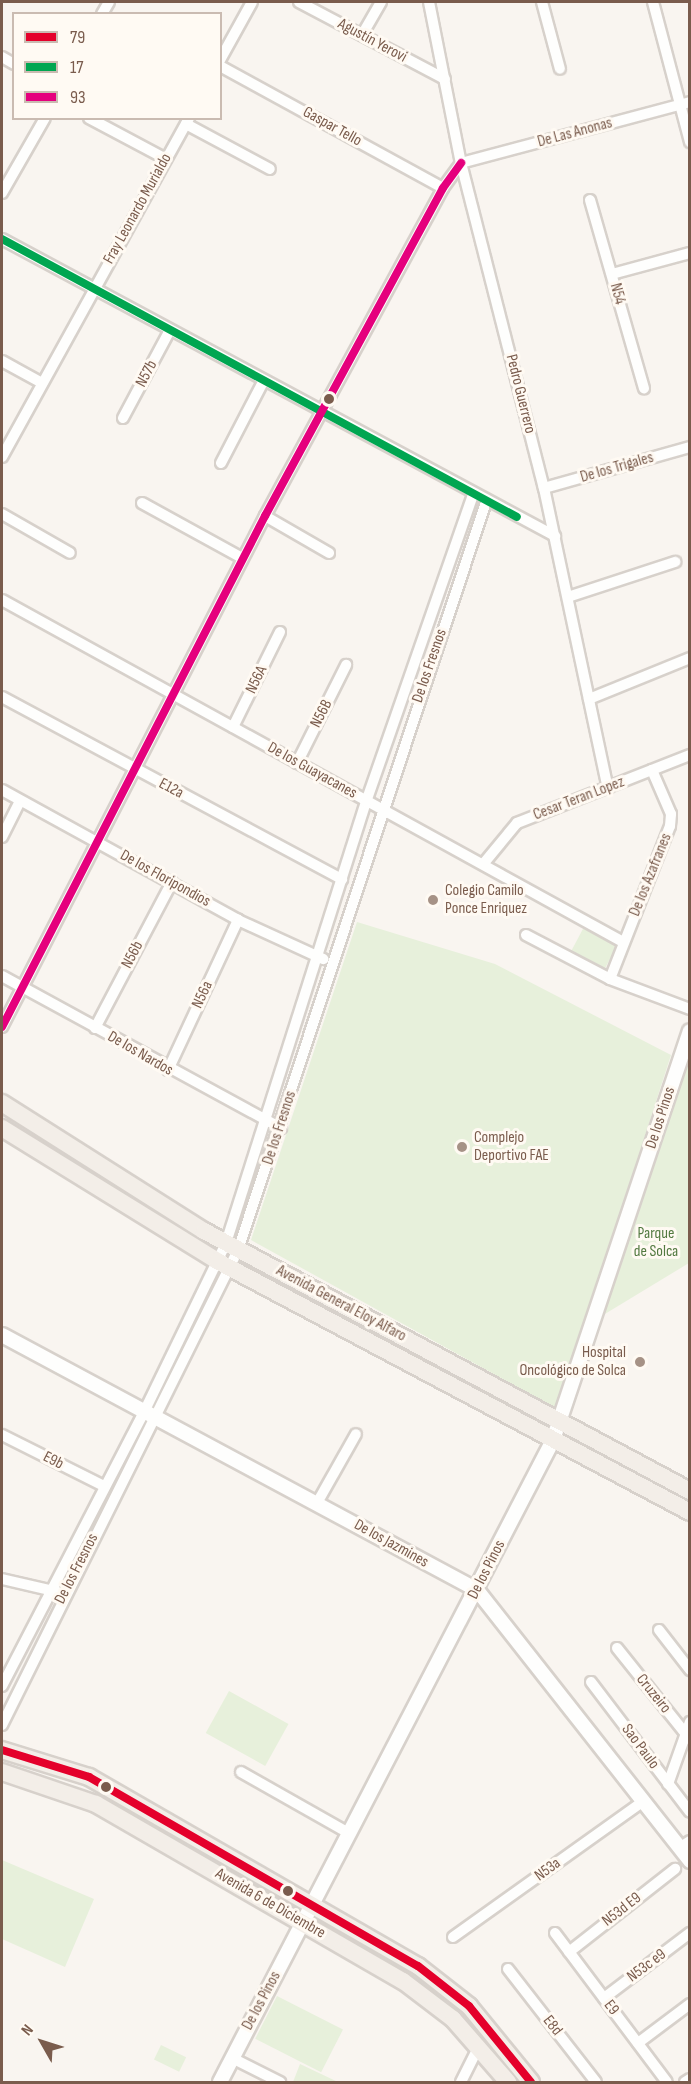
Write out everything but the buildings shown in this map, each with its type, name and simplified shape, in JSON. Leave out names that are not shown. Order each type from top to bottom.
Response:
[{"type":"main road","name":"Avenida General Eloy Alfaro","points":[[2,1103],[148,1199],[690,1491]]},
{"type":"main road","name":"Avenida General Eloy Alfaro","points":[[2,1128],[223,1265],[690,1512]]},
{"type":"main road","name":"Avenida 6 de Diciembre","points":[[2,1750],[89,1777],[418,1966],[455,1994],[531,2082]]},
{"type":"main road","name":"Avenida 6 de Diciembre","points":[[2,1772],[77,1795],[403,1981],[440,2008],[479,2046],[508,2082]]},
{"type":"street","points":[[222,58],[252,2]]},
{"type":"street","name":"Agustín Yerovi","points":[[299,2],[445,79]]},
{"type":"street","points":[[362,35],[381,2]]},
{"type":"street","name":"Pedro Guerrero","points":[[429,2],[461,163],[544,489],[608,788]]},
{"type":"street","points":[[542,2],[560,69]]},
{"type":"street","points":[[653,2],[685,104],[690,142]]},
{"type":"street","name":"Gaspar Tello","points":[[222,61],[443,188]]},
{"type":"street","name":"De Las Anonas","points":[[461,163],[685,104]]},
{"type":"street","points":[[2,193],[44,120]]},
{"type":"street","points":[[93,120],[166,159]]},
{"type":"street","points":[[187,121],[270,170]]},
{"type":"street","name":"Fray Leonardo Murialdo","points":[[2,457],[187,121]]},
{"type":"street","points":[[2,1027],[175,695],[265,516],[443,188],[461,163]]},
{"type":"street","name":"N54","points":[[590,200],[644,388]]},
{"type":"street","points":[[2,239],[486,502],[555,536]]},
{"type":"street","points":[[612,274],[690,253]]},
{"type":"street","name":"N57b","points":[[123,418],[170,330]]},
{"type":"street","points":[[2,361],[42,383]]},
{"type":"street","points":[[221,463],[264,380]]},
{"type":"street","name":"De los Trigales","points":[[544,489],[690,447]]},
{"type":"street","name":"De los Fresnos","points":[[232,1246],[265,1121],[316,956],[366,802],[473,495]]},
{"type":"street","name":"De los Fresnos","points":[[2,1725],[64,1594],[158,1416],[281,1128],[381,810],[486,502]]},
{"type":"street","points":[[142,503],[243,558]]},
{"type":"street","points":[[2,514],[70,553]]},
{"type":"street","points":[[265,516],[329,553]]},
{"type":"street","points":[[568,597],[675,562]]},
{"type":"street","name":"De los Guayacanes","points":[[2,600],[366,802],[484,863],[623,942]]},
{"type":"street","name":"N56A","points":[[233,727],[280,632]]},
{"type":"street","points":[[422,642],[437,646]]},
{"type":"street","points":[[589,699],[690,658]]},
{"type":"street","name":"N56B","points":[[297,763],[346,665]]},
{"type":"street","name":"E12a","points":[[2,697],[342,879]]},
{"type":"street","points":[[388,738],[404,743]]},
{"type":"street","name":"Cesar Teran Lopez","points":[[484,863],[518,823],[690,755]]},
{"type":"street","name":"De los Azafranes","points":[[610,980],[670,826],[670,814],[652,770]]},
{"type":"street","name":"De los Floripondios","points":[[2,790],[238,920],[331,964]]},
{"type":"street","points":[[2,837],[20,801]]},
{"type":"street","name":"N56b","points":[[95,1028],[172,882]]},
{"type":"street","name":"N56a","points":[[168,1070],[238,920]]},
{"type":"street","points":[[526,935],[610,980],[690,1009]]},
{"type":"street","name":"De los Nardos","points":[[2,976],[168,1070],[281,1128]]},
{"type":"street","name":"De los Pinos","points":[[220,2082],[304,1923],[311,1903],[347,1832],[477,1590],[553,1440],[690,1031]]},
{"type":"street","name":"De los Fresnos","points":[[2,1686],[104,1486],[223,1265]]},
{"type":"street","name":"De los Jazmines","points":[[2,1335],[158,1416],[477,1590],[642,1802],[684,1844],[690,1861]]},
{"type":"street","points":[[317,1503],[356,1434]]},
{"type":"street","name":"E9b","points":[[2,1435],[104,1486]]},
{"type":"street","points":[[2,1579],[64,1594]]},
{"type":"street","points":[[659,1630],[690,1670]]},
{"type":"street","name":"Cruzeiro","points":[[616,1648],[687,1736]]},
{"type":"street","name":"Sao Paulo","points":[[591,1682],[690,1812]]},
{"type":"street","points":[[668,1784],[687,1736],[690,1722]]},
{"type":"street","points":[[241,1773],[347,1832]]},
{"type":"street","name":"N53a","points":[[453,1937],[642,1802]]},
{"type":"street","name":"N53d E9","points":[[569,1952],[675,1869]]},
{"type":"street","name":"E9","points":[[555,1933],[667,2082]]},
{"type":"street","name":"N53c e9","points":[[604,1998],[690,1933]]},
{"type":"street","name":"E8d","points":[[508,1969],[596,2082]]},
{"type":"street","points":[[638,2043],[690,2004]]},
{"type":"street","points":[[462,2082],[479,2046]]},
{"type":"street","points":[[232,2058],[280,2082]]},
{"type":"street","points":[[685,2082],[690,2079]]},
{"type":"green space","name":"Complejo Deportivo FAE","points":[[357,922],[495,964],[671,1055],[557,1409],[251,1240]]},
{"type":"green space","points":[[584,927],[618,945],[604,970],[571,952]]},
{"type":"green space","name":"Parque de Solca","points":[[689,1031],[689,1263],[595,1320]]},
{"type":"green space","points":[[229,1691],[288,1724],[265,1766],[206,1733]]},
{"type":"green space","points":[[2,1860],[94,1899],[65,1967],[2,1939]]},
{"type":"green space","points":[[277,1996],[343,2030],[321,2072],[255,2039]]},
{"type":"green space","points":[[161,2045],[186,2057],[179,2072],[154,2059]]},
{"type":"green space","points":[[300,2064],[338,2082],[293,2082]]},
{"type":"transit line","name":"93","points":[[2,1027],[265,516],[443,188],[461,163]]},
{"type":"transit line","name":"17","points":[[2,239],[517,517]]},
{"type":"transit line","name":"79","points":[[2,1750],[89,1777],[418,1966],[469,2006],[531,2082]]},
{"type":"place","name":"Colegio Camilo Ponce Enriquez","points":[[433,900]]},
{"type":"place","name":"Complejo Deportivo FAE","points":[[462,1147]]},
{"type":"place","name":"Hospital Oncológico de Solca","points":[[640,1362]]}]
